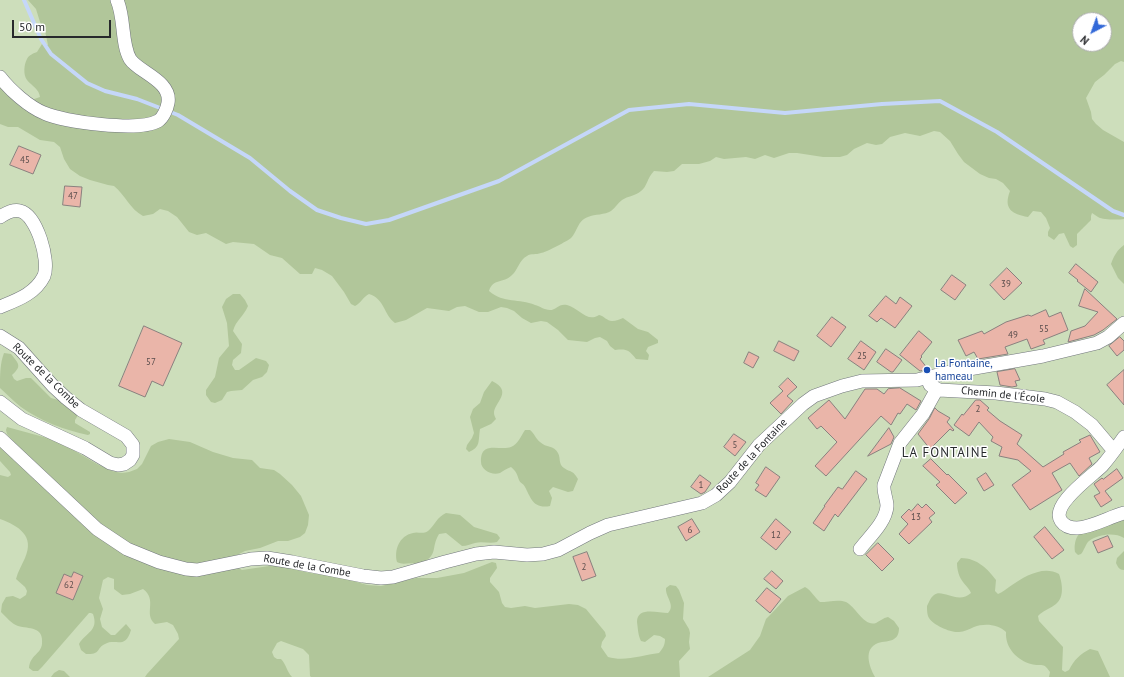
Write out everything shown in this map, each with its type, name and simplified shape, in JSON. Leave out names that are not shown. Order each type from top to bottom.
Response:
[{"type":"street","points":[[0,77],[15,93],[48,115],[94,124],[135,125],[154,123],[166,110],[167,95],[157,80],[130,60],[125,46],[123,22],[117,0]]},
{"type":"street","points":[[0,217],[8,212],[16,210],[22,211],[27,215],[32,220],[39,236],[46,261],[45,272],[33,290],[21,298],[0,307]]},
{"type":"street","name":"Route de la Fontaine","points":[[538,555],[558,550],[608,525],[692,506],[709,500],[730,482],[770,434],[797,409],[814,396],[862,380],[908,380],[927,378],[946,373],[1043,356],[1097,343],[1108,337],[1124,322]]},
{"type":"street","name":"Route de la Combe","points":[[0,336],[14,344],[23,352],[53,386],[81,410],[126,436],[133,445],[133,455],[130,460],[124,464],[118,465],[110,463],[84,448],[22,419],[12,413],[0,402]]},
{"type":"street","points":[[860,549],[885,516],[887,505],[883,490],[898,448],[923,414],[937,389],[930,385],[927,378]]},
{"type":"street","name":"Chemin de l'École","points":[[937,389],[996,393],[1040,398],[1057,402],[1075,412],[1092,425],[1114,451]]},
{"type":"street","points":[[1124,437],[1101,466],[1065,500],[1059,515],[1065,526],[1077,528],[1124,513]]},
{"type":"street","name":"Route de la Combe","points":[[0,438],[88,522],[106,536],[134,552],[178,568],[202,570],[262,558],[292,562],[363,576],[387,578],[476,554],[494,552],[538,555]]},
{"type":"green space","points":[[0,0],[1124,0],[1124,677],[0,677]]},
{"type":"green space","points":[[28,0],[1124,0],[1124,62],[1121,61],[1115,64],[1095,82],[1086,98],[1092,119],[1096,124],[1103,130],[1124,142],[1124,219],[1103,219],[1092,213],[1091,220],[1077,234],[1077,245],[1073,248],[1070,246],[1064,233],[1059,234],[1054,240],[1048,236],[1050,228],[1046,218],[1041,212],[1033,211],[1028,217],[1010,210],[1008,206],[1008,197],[1010,191],[1003,183],[980,174],[964,162],[950,141],[940,132],[934,131],[920,136],[905,133],[890,137],[882,144],[876,145],[867,143],[854,149],[847,155],[840,157],[823,157],[789,153],[774,158],[765,155],[755,159],[746,157],[724,159],[716,157],[710,161],[699,164],[682,164],[674,171],[654,171],[641,191],[622,200],[609,212],[584,219],[571,238],[566,241],[552,249],[529,255],[524,258],[509,278],[493,284],[489,291],[500,298],[529,303],[548,310],[567,305],[591,317],[599,315],[612,321],[623,318],[638,329],[648,332],[658,340],[658,343],[648,347],[646,351],[649,355],[648,360],[636,359],[627,350],[615,350],[607,341],[600,337],[587,342],[568,340],[547,322],[541,321],[531,323],[514,311],[501,307],[488,312],[479,312],[465,306],[457,307],[449,311],[427,308],[406,320],[395,323],[378,299],[374,296],[369,294],[355,306],[351,304],[332,276],[322,270],[315,268],[312,274],[300,274],[282,258],[270,255],[254,244],[233,242],[226,244],[206,233],[197,235],[189,232],[177,217],[168,211],[160,209],[153,214],[143,216],[131,206],[114,186],[90,180],[80,176],[70,169],[64,159],[60,147],[54,142],[40,140],[18,127],[8,127],[0,124],[0,86],[23,103],[40,97],[37,90],[27,80],[24,70],[28,58],[37,52],[42,44],[48,45],[45,31],[40,22],[36,9]]},
{"type":"green space","points":[[1124,245],[1124,284],[1118,278],[1111,264],[1116,253]]},
{"type":"green space","points":[[233,294],[240,294],[248,306],[233,331],[242,344],[241,353],[233,360],[232,365],[235,370],[239,370],[256,358],[266,361],[269,365],[267,372],[262,377],[253,380],[242,390],[227,392],[222,400],[215,403],[211,402],[206,395],[206,390],[215,377],[219,358],[229,346],[227,323],[222,307],[226,299]]},
{"type":"green space","points":[[4,353],[11,354],[18,365],[17,369],[12,375],[14,379],[17,381],[31,378],[51,398],[62,401],[80,412],[75,420],[75,423],[90,432],[90,434],[88,435],[62,428],[44,421],[18,405],[0,388],[1,365]]},
{"type":"green space","points":[[492,381],[502,389],[501,397],[494,414],[496,419],[491,424],[480,429],[477,446],[469,452],[466,449],[467,445],[474,433],[470,417],[473,409],[480,403],[484,392]]},
{"type":"green space","points":[[7,427],[51,439],[63,444],[97,464],[112,471],[122,473],[137,469],[142,464],[151,446],[169,439],[190,442],[213,452],[233,458],[252,460],[260,468],[274,470],[292,485],[301,496],[309,515],[308,525],[305,533],[300,537],[288,541],[278,541],[260,548],[245,551],[235,556],[235,566],[242,570],[276,565],[310,573],[340,577],[367,585],[381,586],[416,578],[437,578],[464,573],[492,562],[496,563],[497,568],[490,578],[490,582],[499,592],[502,603],[505,607],[511,608],[525,606],[535,608],[569,604],[578,605],[586,609],[605,632],[606,636],[601,647],[608,657],[621,659],[659,653],[663,648],[665,639],[660,636],[654,635],[645,642],[641,641],[637,622],[638,617],[644,612],[668,613],[671,604],[666,588],[670,585],[676,586],[684,603],[683,619],[690,633],[690,649],[679,661],[680,677],[311,677],[309,655],[303,649],[281,641],[277,643],[272,652],[274,657],[283,661],[292,677],[145,677],[179,639],[178,634],[173,625],[167,622],[155,624],[150,616],[150,598],[143,589],[130,594],[122,595],[114,589],[114,579],[108,577],[103,580],[99,598],[103,609],[100,619],[102,627],[111,635],[115,635],[126,624],[131,630],[126,640],[123,642],[109,642],[96,652],[86,654],[81,650],[79,644],[93,628],[93,614],[89,613],[42,667],[38,671],[33,671],[29,668],[31,660],[40,650],[42,644],[41,634],[35,629],[16,625],[1,612],[2,604],[6,597],[13,596],[20,599],[26,595],[27,591],[25,587],[16,579],[28,550],[26,538],[19,529],[0,519],[0,475],[8,477],[11,475],[0,461],[0,443],[13,445],[14,442],[7,434]]},
{"type":"green space","points":[[525,430],[530,430],[542,444],[556,450],[562,466],[573,472],[578,479],[573,491],[568,492],[553,487],[549,491],[552,498],[550,506],[540,506],[533,502],[517,474],[511,467],[500,473],[494,474],[485,470],[481,465],[484,451],[492,448],[507,448],[513,446]]},
{"type":"green space","points":[[446,513],[460,515],[474,527],[497,534],[500,538],[497,542],[478,542],[462,546],[446,533],[439,534],[436,539],[434,551],[430,558],[426,561],[419,565],[412,563],[402,564],[397,562],[397,548],[404,537],[415,533],[424,533],[428,531],[440,517]]},
{"type":"green space","points":[[1124,520],[1124,538],[1111,534],[1102,535],[1089,541],[1081,554],[1078,555],[1075,552],[1076,540],[1082,532]]},
{"type":"green space","points":[[1124,551],[1124,570],[1122,570],[1116,563],[1117,558]]},
{"type":"green space","points":[[961,558],[967,558],[977,562],[986,568],[996,580],[995,591],[998,594],[1022,579],[1040,571],[1059,574],[1062,585],[1062,594],[1059,601],[1038,616],[1039,621],[1063,647],[1062,670],[1065,672],[1069,670],[1073,663],[1083,653],[1090,649],[1098,651],[1110,677],[1049,677],[1050,672],[1044,665],[1034,665],[1021,660],[1013,652],[1006,638],[1006,632],[999,627],[982,625],[963,632],[956,632],[947,630],[931,621],[928,615],[927,606],[933,596],[937,593],[961,597],[971,593],[958,573],[957,563]]},
{"type":"green space","points":[[805,587],[820,602],[846,602],[868,622],[876,623],[888,617],[894,621],[899,628],[896,637],[892,640],[880,642],[870,649],[869,663],[875,677],[708,677],[750,650],[760,636],[766,619],[788,596]]},
{"type":"green space","points":[[59,670],[64,671],[70,677],[51,677]]},
{"type":"building","points":[[19,146],[41,155],[33,174],[10,165]]},
{"type":"building","points":[[65,186],[82,187],[80,207],[63,205]]},
{"type":"building","points":[[1076,264],[1098,282],[1091,292],[1069,273]]},
{"type":"building","points":[[1007,268],[1022,283],[1004,300],[990,285]]},
{"type":"building","points":[[952,275],[966,285],[955,300],[941,290]]},
{"type":"building","points":[[1085,289],[1117,319],[1094,335],[1068,342],[1071,331],[1085,326],[1098,312],[1079,306]]},
{"type":"building","points":[[886,296],[896,304],[900,297],[912,306],[895,328],[881,318],[877,322],[869,316]]},
{"type":"building","points":[[1046,310],[1049,317],[1061,312],[1068,330],[1043,340],[1045,344],[1031,349],[1027,339],[1005,347],[1008,354],[978,359],[974,352],[966,356],[958,340],[982,331],[984,334],[1006,322],[1028,315],[1031,316]]},
{"type":"building","points":[[832,317],[846,327],[831,347],[817,336]]},
{"type":"building","points":[[144,326],[182,343],[163,386],[152,381],[145,397],[119,386]]},
{"type":"building","points":[[919,331],[932,342],[920,359],[928,369],[920,371],[900,355]]},
{"type":"building","points":[[1120,337],[1124,341],[1124,350],[1117,356],[1109,346]]},
{"type":"building","points":[[779,341],[799,351],[794,361],[774,351]]},
{"type":"building","points":[[861,341],[876,352],[864,370],[848,359]]},
{"type":"building","points":[[886,349],[902,360],[893,372],[877,362]]},
{"type":"building","points":[[749,352],[759,357],[753,368],[744,363]]},
{"type":"building","points":[[1015,369],[1020,380],[1015,381],[1017,386],[1012,387],[1000,385],[997,372]]},
{"type":"building","points":[[1124,370],[1124,405],[1107,385]]},
{"type":"building","points":[[788,378],[797,387],[787,396],[793,401],[781,414],[770,403],[783,391],[779,387]]},
{"type":"building","points":[[900,388],[921,401],[916,410],[907,404],[900,414],[898,413],[891,425],[881,416],[826,476],[815,466],[837,442],[821,426],[817,429],[808,418],[829,400],[845,419],[865,389],[877,389],[884,394],[888,389]]},
{"type":"building","points":[[976,400],[980,400],[989,408],[987,410],[1000,421],[1022,435],[1017,444],[1043,467],[1064,454],[1063,452],[1081,442],[1079,440],[1090,435],[1100,452],[1089,458],[1092,464],[1079,476],[1070,463],[1052,473],[1062,490],[1030,510],[1012,485],[1031,471],[1018,460],[999,456],[1002,447],[991,441],[993,437],[979,422],[969,436],[954,425],[962,414],[963,415]]},
{"type":"building","points":[[935,408],[950,418],[947,422],[954,430],[953,431],[950,429],[930,449],[918,434]]},
{"type":"building","points":[[889,428],[894,437],[891,444],[868,456]]},
{"type":"building","points":[[734,434],[746,442],[735,456],[724,447]]},
{"type":"building","points":[[931,459],[967,493],[955,504],[936,485],[940,482],[923,466]]},
{"type":"building","points":[[766,467],[780,477],[766,497],[755,490],[759,485],[756,483]]},
{"type":"building","points":[[1117,469],[1123,478],[1105,491],[1112,500],[1101,507],[1094,496],[1100,493],[1094,484]]},
{"type":"building","points":[[856,471],[867,479],[838,517],[835,514],[824,531],[813,523],[838,487],[842,489]]},
{"type":"building","points":[[986,473],[994,485],[984,491],[977,479]]},
{"type":"building","points":[[700,475],[711,483],[705,492],[701,494],[691,487]]},
{"type":"building","points":[[918,504],[922,508],[926,504],[935,513],[929,518],[932,522],[909,544],[899,534],[908,524],[901,517],[909,509],[911,511]]},
{"type":"building","points":[[692,519],[700,532],[686,541],[678,527]]},
{"type":"building","points":[[776,519],[791,532],[776,550],[761,538]]},
{"type":"building","points":[[1045,527],[1064,550],[1052,559],[1034,537]]},
{"type":"building","points":[[1108,536],[1113,547],[1098,553],[1093,542]]},
{"type":"building","points":[[878,543],[894,559],[882,571],[866,555]]},
{"type":"building","points":[[587,552],[596,576],[582,581],[573,557]]},
{"type":"building","points":[[772,571],[783,581],[776,589],[764,579]]},
{"type":"building","points":[[74,572],[83,576],[73,600],[56,593],[64,574],[71,577]]},
{"type":"building","points":[[767,588],[781,599],[770,613],[756,601]]},
{"type":"waterway","points":[[24,0],[41,39],[51,54],[87,83],[105,91],[137,99],[178,115],[250,158],[290,191],[317,210],[366,224],[389,220],[499,181],[629,110],[689,104],[785,113],[882,104],[940,101],[997,132],[1113,211],[1124,215]]},
{"type":"place","name":"La Fontaine, hameau","points":[[927,370]]},
{"type":"district","name":"LA FONTAINE","points":[[945,453]]}]
